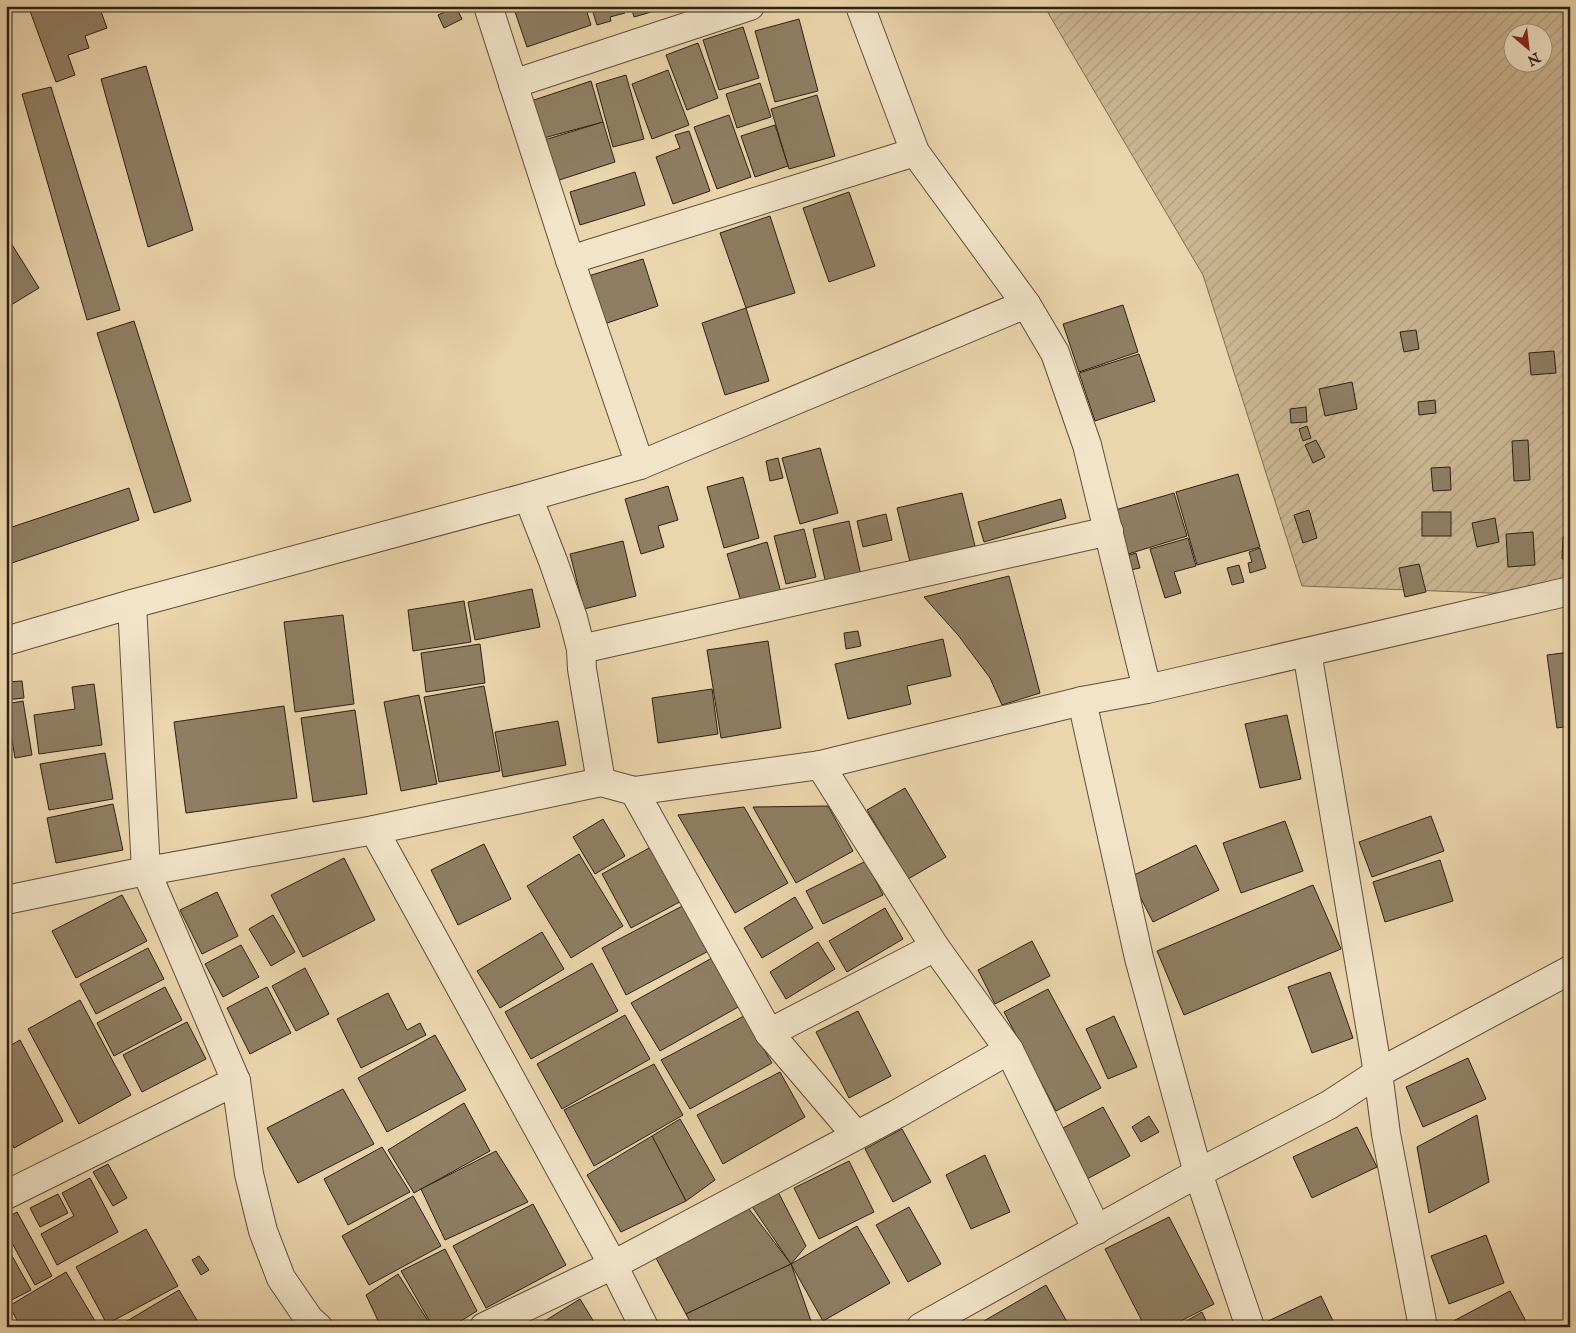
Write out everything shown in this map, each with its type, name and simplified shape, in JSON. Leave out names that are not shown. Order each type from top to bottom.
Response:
[{"type":"street","points":[[488,6],[570,260],[640,465]]},
{"type":"street","points":[[513,84],[750,6]]},
{"type":"street","points":[[860,6],[915,152],[1026,304],[1055,353],[1087,445],[1146,689]]},
{"type":"street","points":[[570,260],[915,152]]},
{"type":"street","points":[[6,641],[132,604],[528,498],[640,465],[1026,304]]},
{"type":"street","points":[[528,498],[553,561],[573,618],[581,649],[582,669],[601,782]]},
{"type":"street","points":[[581,649],[1109,531]]},
{"type":"street","points":[[6,900],[146,871],[374,830],[601,782],[634,791],[820,766],[1082,701],[1146,689],[1570,591]]},
{"type":"street","points":[[132,604],[146,871],[236,1081],[248,1174],[263,1230],[281,1278],[309,1319],[318,1327]]},
{"type":"street","points":[[1307,652],[1378,1073],[1386,1134],[1423,1327]]},
{"type":"street","points":[[1082,701],[1139,958],[1198,1173],[1250,1327]]},
{"type":"street","points":[[820,766],[936,947],[1009,1050],[1097,1230]]},
{"type":"street","points":[[634,791],[769,1033],[856,1135]]},
{"type":"street","points":[[374,830],[613,1265],[644,1327]]},
{"type":"street","points":[[769,1033],[936,947]]},
{"type":"street","points":[[931,1325],[1198,1173],[1329,1105],[1378,1073],[1570,970]]},
{"type":"street","points":[[484,1327],[613,1265],[897,1114],[1009,1050]]},
{"type":"street","points":[[6,1194],[236,1081]]},
{"type":"shaded area","points":[[1044,6],[1570,6],[1570,596],[1302,586],[1203,275]]},
{"type":"building","points":[[44,6],[99,6],[107,28],[85,36],[89,48],[68,55],[75,75],[56,82],[30,11]]},
{"type":"building","points":[[513,6],[585,6],[591,25],[527,47]]},
{"type":"building","points":[[591,6],[623,6],[625,13],[610,17],[611,21],[597,25]]},
{"type":"building","points":[[631,6],[657,6],[658,10],[634,17]]},
{"type":"building","points":[[456,7],[462,19],[444,28],[438,15]]},
{"type":"building","points":[[799,19],[818,91],[775,102],[755,31]]},
{"type":"building","points":[[743,27],[759,78],[719,90],[703,40]]},
{"type":"building","points":[[698,43],[718,98],[687,110],[666,55]]},
{"type":"building","points":[[146,66],[193,230],[148,247],[101,79]]},
{"type":"building","points":[[668,70],[689,125],[652,139],[632,84]]},
{"type":"building","points":[[626,75],[644,139],[613,147],[596,84]]},
{"type":"building","points":[[591,81],[603,122],[540,139],[528,102]]},
{"type":"building","points":[[760,83],[771,117],[737,128],[726,94]]},
{"type":"building","points":[[51,87],[120,310],[87,320],[22,94]]},
{"type":"building","points":[[817,95],[835,156],[789,169],[771,109]]},
{"type":"building","points":[[729,115],[751,177],[717,189],[694,127]]},
{"type":"building","points":[[603,122],[615,162],[553,182],[541,141]]},
{"type":"building","points":[[775,125],[788,166],[755,177],[741,136]]},
{"type":"building","points":[[689,131],[710,191],[673,204],[656,157],[680,148],[675,135]]},
{"type":"building","points":[[635,172],[645,205],[580,225],[570,192]]},
{"type":"building","points":[[849,192],[875,266],[829,282],[803,208]]},
{"type":"building","points":[[770,216],[795,293],[746,308],[720,233]]},
{"type":"building","points":[[6,235],[39,288],[6,308]]},
{"type":"building","points":[[643,259],[658,306],[598,326],[582,278]]},
{"type":"building","points":[[1123,305],[1138,352],[1079,372],[1063,324]]},
{"type":"building","points":[[746,308],[769,381],[725,395],[702,323]]},
{"type":"building","points":[[134,321],[191,501],[154,513],[97,333]]},
{"type":"building","points":[[1416,330],[1419,349],[1404,352],[1400,332]]},
{"type":"building","points":[[1554,351],[1556,373],[1531,375],[1529,353]]},
{"type":"building","points":[[1139,354],[1155,401],[1095,421],[1079,373]]},
{"type":"building","points":[[1352,382],[1357,409],[1325,416],[1319,389]]},
{"type":"building","points":[[1435,400],[1436,413],[1419,415],[1418,402]]},
{"type":"building","points":[[1306,407],[1307,422],[1291,423],[1290,409]]},
{"type":"building","points":[[1566,423],[1570,423],[1570,474],[1568,474]]},
{"type":"building","points":[[1307,426],[1311,438],[1303,441],[1299,429]]},
{"type":"building","points":[[1316,440],[1325,457],[1313,463],[1305,445]]},
{"type":"building","points":[[1528,440],[1530,480],[1514,481],[1512,441]]},
{"type":"building","points":[[820,448],[838,513],[800,524],[782,458]]},
{"type":"building","points":[[778,458],[783,478],[770,481],[766,461]]},
{"type":"building","points":[[1450,467],[1451,490],[1433,491],[1431,468]]},
{"type":"building","points":[[1238,474],[1260,547],[1197,565],[1176,492]]},
{"type":"building","points":[[743,477],[759,538],[724,548],[707,487]]},
{"type":"building","points":[[668,486],[678,520],[658,526],[664,547],[641,554],[625,499]]},
{"type":"building","points":[[129,488],[139,520],[6,565],[6,529]]},
{"type":"building","points":[[962,493],[975,546],[910,562],[897,508]]},
{"type":"building","points":[[1174,493],[1187,536],[1125,555],[1112,511]]},
{"type":"building","points":[[1061,499],[1066,518],[984,542],[978,522]]},
{"type":"building","points":[[1309,510],[1317,538],[1303,543],[1294,515]]},
{"type":"building","points":[[1422,512],[1451,512],[1451,536],[1422,536]]},
{"type":"building","points":[[886,514],[892,540],[863,547],[857,521]]},
{"type":"building","points":[[1495,518],[1499,542],[1477,547],[1472,523]]},
{"type":"building","points":[[849,521],[862,580],[827,588],[813,529]]},
{"type":"building","points":[[804,529],[816,577],[786,584],[774,536]]},
{"type":"building","points":[[1533,532],[1535,565],[1508,567],[1506,534]]},
{"type":"building","points":[[1563,537],[1570,537],[1570,559],[1562,559]]},
{"type":"building","points":[[1188,538],[1196,566],[1174,572],[1181,593],[1165,598],[1150,549]]},
{"type":"building","points":[[623,541],[636,596],[584,609],[570,554]]},
{"type":"building","points":[[767,542],[782,596],[743,608],[727,554]]},
{"type":"building","points":[[1260,548],[1266,568],[1250,573],[1248,563],[1252,562],[1249,552]]},
{"type":"building","points":[[1136,553],[1140,568],[1130,570],[1126,556]]},
{"type":"building","points":[[1419,564],[1426,592],[1405,597],[1399,568]]},
{"type":"building","points":[[1239,565],[1244,582],[1232,585],[1227,568]]},
{"type":"building","points":[[1009,576],[1040,693],[1002,705],[990,678],[958,635],[924,597]]},
{"type":"building","points":[[532,589],[540,627],[475,640],[468,602]]},
{"type":"building","points":[[464,601],[471,642],[413,651],[408,610]]},
{"type":"building","points":[[343,615],[354,704],[295,712],[284,622]]},
{"type":"building","points":[[858,631],[861,646],[846,649],[844,633]]},
{"type":"building","points":[[943,639],[951,676],[907,686],[911,704],[848,719],[835,664]]},
{"type":"building","points":[[768,641],[781,728],[721,738],[707,650]]},
{"type":"building","points":[[480,644],[485,683],[426,692],[421,653]]},
{"type":"building","points":[[1570,652],[1570,726],[1557,728],[1547,655]]},
{"type":"building","points":[[22,681],[24,698],[6,700],[6,682]]},
{"type":"building","points":[[94,684],[102,745],[39,754],[34,715],[75,709],[72,687]]},
{"type":"building","points":[[484,686],[500,771],[439,782],[424,697]]},
{"type":"building","points":[[712,689],[718,734],[658,743],[652,698]]},
{"type":"building","points":[[419,695],[437,784],[401,791],[384,702]]},
{"type":"building","points":[[23,701],[32,755],[15,758],[6,704]]},
{"type":"building","points":[[284,706],[297,798],[186,813],[174,722]]},
{"type":"building","points":[[355,710],[367,794],[313,802],[301,718]]},
{"type":"building","points":[[1287,715],[1301,779],[1260,788],[1245,724]]},
{"type":"building","points":[[558,721],[566,765],[503,777],[495,732]]},
{"type":"building","points":[[105,753],[113,799],[49,810],[40,764]]},
{"type":"building","points":[[905,788],[946,857],[908,879],[867,810]]},
{"type":"building","points":[[113,804],[123,850],[56,863],[47,818]]},
{"type":"building","points":[[828,806],[853,851],[796,883],[753,807]]},
{"type":"building","points":[[744,807],[788,883],[735,913],[678,815]]},
{"type":"building","points":[[1431,816],[1444,851],[1372,877],[1359,842]]},
{"type":"building","points":[[603,819],[625,856],[595,874],[573,837]]},
{"type":"building","points":[[1285,821],[1303,871],[1241,893],[1223,843]]},
{"type":"building","points":[[660,842],[689,897],[631,928],[602,874]]},
{"type":"building","points":[[484,844],[511,899],[458,925],[431,870]]},
{"type":"building","points":[[1196,845],[1219,890],[1153,922],[1130,877]]},
{"type":"building","points":[[579,854],[623,926],[571,958],[527,886]]},
{"type":"building","points":[[344,858],[375,920],[303,957],[271,895]]},
{"type":"building","points":[[1440,860],[1453,901],[1385,922],[1373,882]]},
{"type":"building","points":[[866,861],[883,895],[823,924],[806,891]]},
{"type":"building","points":[[1313,885],[1341,949],[1184,1015],[1157,951]]},
{"type":"building","points":[[217,892],[238,936],[202,954],[180,910]]},
{"type":"building","points":[[122,895],[147,941],[76,978],[52,931]]},
{"type":"building","points":[[795,897],[813,928],[762,958],[744,928]]},
{"type":"building","points":[[692,901],[716,947],[626,995],[602,948]]},
{"type":"building","points":[[885,908],[903,939],[847,972],[829,941]]},
{"type":"building","points":[[273,915],[295,952],[271,966],[249,929]]},
{"type":"building","points":[[542,932],[564,969],[500,1008],[477,971]]},
{"type":"building","points":[[1032,941],[1050,976],[995,1004],[978,970]]},
{"type":"building","points":[[818,942],[835,969],[786,999],[770,972]]},
{"type":"building","points":[[241,945],[259,977],[223,997],[205,964]]},
{"type":"building","points":[[148,948],[164,979],[96,1014],[80,984]]},
{"type":"building","points":[[712,958],[740,1006],[660,1051],[631,1003]]},
{"type":"building","points":[[592,963],[618,1011],[531,1059],[505,1012]]},
{"type":"building","points":[[305,968],[329,1014],[296,1031],[272,986]]},
{"type":"building","points":[[1330,972],[1353,1038],[1312,1053],[1288,987]]},
{"type":"building","points":[[165,987],[182,1020],[114,1056],[97,1023]]},
{"type":"building","points":[[267,987],[291,1033],[250,1054],[227,1008]]},
{"type":"building","points":[[1048,989],[1101,1088],[1056,1111],[1004,1012]]},
{"type":"building","points":[[388,993],[407,1030],[420,1023],[426,1035],[361,1068],[337,1019]]},
{"type":"building","points":[[80,1000],[131,1095],[79,1124],[28,1029]]},
{"type":"building","points":[[858,1011],[891,1076],[849,1098],[816,1032]]},
{"type":"building","points":[[625,1015],[650,1059],[562,1109],[537,1064]]},
{"type":"building","points":[[744,1016],[772,1063],[690,1109],[661,1060]]},
{"type":"building","points":[[1114,1016],[1137,1067],[1108,1079],[1086,1029]]},
{"type":"building","points":[[187,1022],[206,1059],[142,1092],[123,1055]]},
{"type":"building","points":[[435,1035],[466,1090],[387,1132],[358,1078]]},
{"type":"building","points":[[20,1040],[63,1121],[14,1148],[6,1133],[6,1048]]},
{"type":"building","points":[[1468,1058],[1486,1099],[1423,1127],[1406,1087]]},
{"type":"building","points":[[654,1064],[683,1115],[594,1166],[564,1110]]},
{"type":"building","points":[[780,1072],[805,1117],[723,1164],[697,1115]]},
{"type":"building","points":[[343,1089],[374,1144],[298,1183],[267,1128]]},
{"type":"building","points":[[464,1103],[490,1151],[414,1193],[388,1150]]},
{"type":"building","points":[[1103,1107],[1130,1156],[1087,1179],[1061,1129]]},
{"type":"building","points":[[1477,1115],[1489,1182],[1429,1213],[1417,1147]]},
{"type":"building","points":[[1149,1116],[1159,1132],[1141,1142],[1132,1127]]},
{"type":"building","points":[[680,1119],[715,1180],[686,1201],[652,1136]]},
{"type":"building","points":[[1357,1127],[1377,1167],[1312,1198],[1293,1157]]},
{"type":"building","points":[[902,1129],[931,1182],[893,1202],[865,1149]]},
{"type":"building","points":[[652,1136],[686,1201],[621,1232],[587,1175]]},
{"type":"building","points":[[382,1147],[410,1192],[348,1225],[324,1179]]},
{"type":"building","points":[[496,1151],[528,1202],[445,1240],[421,1189]]},
{"type":"building","points":[[985,1155],[1010,1212],[971,1229],[946,1175]]},
{"type":"building","points":[[849,1161],[874,1212],[819,1239],[794,1188]]},
{"type":"building","points":[[108,1164],[127,1198],[113,1206],[93,1172]]},
{"type":"building","points":[[90,1178],[118,1232],[57,1265],[41,1234],[74,1216],[62,1193]]},
{"type":"building","points":[[777,1190],[806,1246],[791,1264],[749,1202]]},
{"type":"building","points":[[58,1194],[68,1213],[40,1227],[30,1208]]},
{"type":"building","points":[[413,1196],[441,1246],[369,1285],[342,1236]]},
{"type":"building","points":[[533,1204],[566,1265],[486,1308],[453,1246]]},
{"type":"building","points":[[746,1205],[791,1264],[686,1314],[656,1258]]},
{"type":"building","points":[[909,1207],[941,1264],[908,1282],[876,1225]]},
{"type":"building","points":[[17,1212],[52,1276],[35,1285],[6,1232],[6,1218]]},
{"type":"building","points":[[1169,1217],[1214,1304],[1169,1327],[1145,1327],[1105,1249]]},
{"type":"building","points":[[857,1226],[890,1283],[823,1321],[791,1264]]},
{"type":"building","points":[[146,1229],[178,1286],[107,1324],[76,1267]]},
{"type":"building","points":[[1486,1235],[1504,1283],[1449,1304],[1431,1256]]},
{"type":"building","points":[[6,1245],[31,1290],[6,1303]]},
{"type":"building","points":[[445,1249],[477,1311],[451,1327],[433,1327],[401,1271]]},
{"type":"building","points":[[199,1256],[209,1270],[201,1275],[192,1260]]},
{"type":"building","points":[[791,1264],[812,1324],[807,1327],[693,1327],[686,1314]]},
{"type":"building","points":[[66,1272],[98,1326],[21,1327],[9,1306]]},
{"type":"building","points":[[398,1274],[432,1327],[381,1327],[366,1295]]},
{"type":"building","points":[[1046,1285],[1070,1327],[978,1327],[977,1325]]},
{"type":"building","points":[[179,1290],[201,1327],[117,1327]]},
{"type":"building","points":[[1510,1291],[1529,1327],[1447,1327],[1446,1325]]},
{"type":"building","points":[[1321,1296],[1336,1327],[1266,1327],[1264,1323]]},
{"type":"building","points":[[580,1299],[597,1327],[535,1327]]},
{"type":"building","points":[[1202,1312],[1209,1327],[1176,1327]]}]
